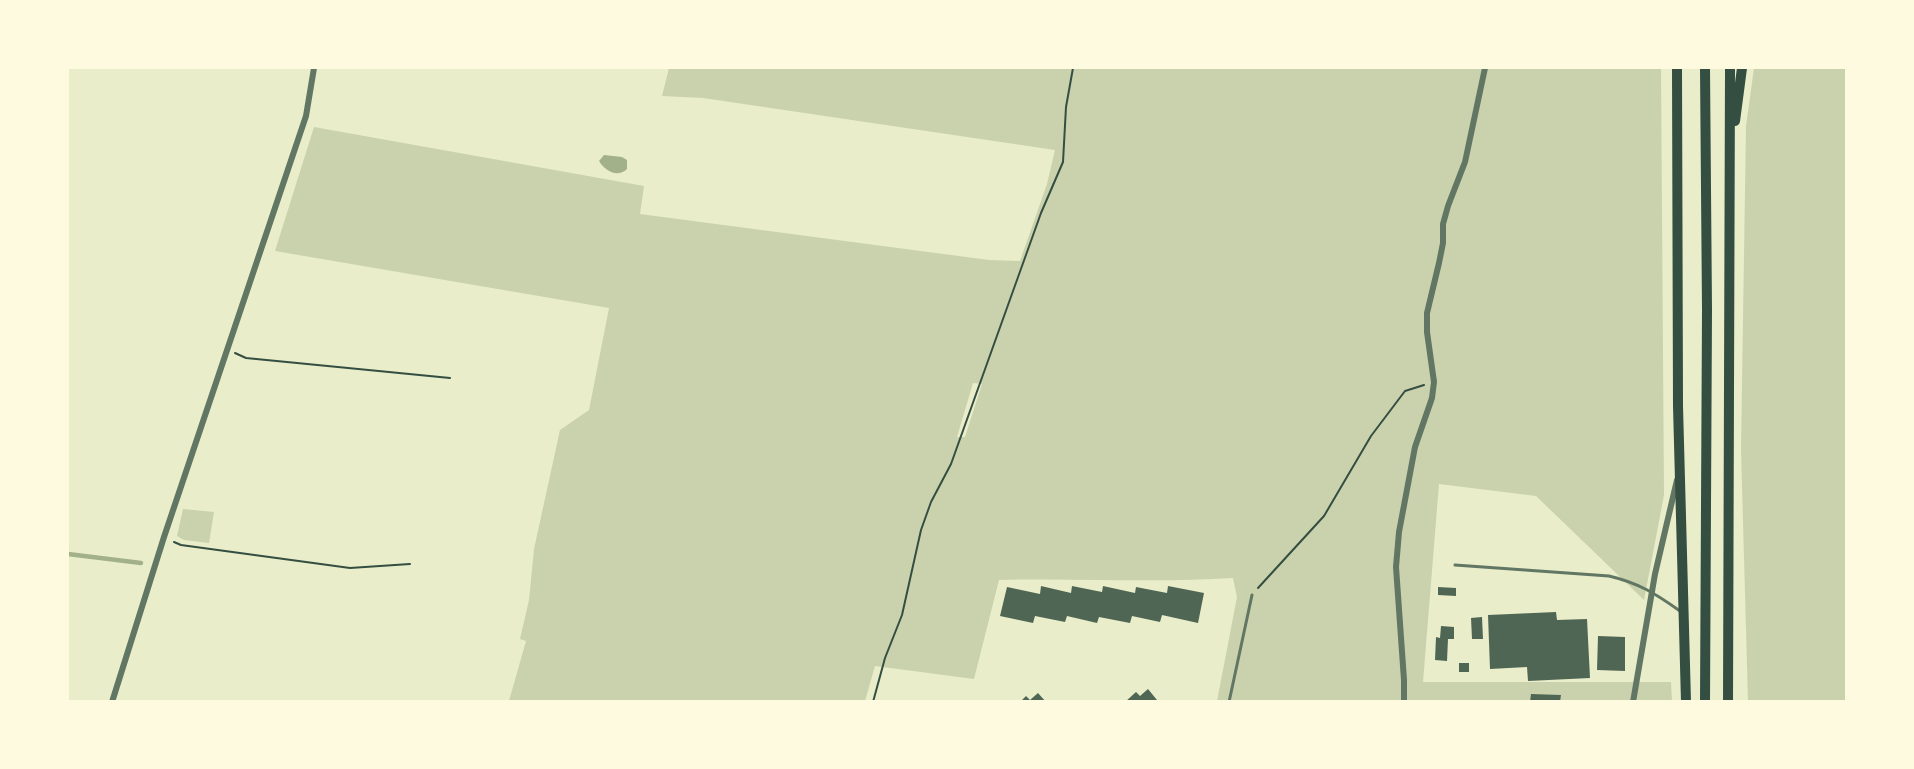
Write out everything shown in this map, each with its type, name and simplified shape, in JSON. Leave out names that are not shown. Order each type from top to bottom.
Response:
[{"type":"highway","points":[[1677,68],[1679,467],[1686,702]]},
{"type":"highway","points":[[1704,68],[1707,310],[1705,702]]},
{"type":"highway","points":[[1728,702],[1730,68]]},
{"type":"highway","points":[[1729,163],[1742,68]]},
{"type":"street","points":[[112,702],[164,537],[306,116],[314,68]]},
{"type":"street","points":[[1404,702],[1396,567],[1398,532],[1410,468],[1432,398],[1434,382],[1427,332],[1427,313],[1440,263],[1443,224],[1465,162],[1485,68]]},
{"type":"street","points":[[1633,702],[1652,591],[1679,467]]},
{"type":"lane","points":[[1455,565],[1610,576],[1632,581],[1652,591],[1683,613]]},
{"type":"lane","points":[[1229,702],[1252,595]]},
{"type":"path","points":[[873,702],[885,658],[902,615],[924,520],[951,464],[1041,213],[1060,169],[1065,146],[1066,107],[1073,68]]},
{"type":"path","points":[[227,350],[246,358],[450,378]]},
{"type":"path","points":[[1252,595],[1324,516],[1371,436],[1405,391],[1434,382]]},
{"type":"path","points":[[164,537],[181,545],[350,568],[410,564]]},
{"type":"shaded area","points":[[669,68],[1661,68],[1664,495],[1644,600],[1536,496],[1439,484],[1423,682],[1671,682],[1672,701],[1217,701],[1237,597],[1233,578],[999,580],[974,679],[875,666],[865,701],[509,701],[526,641],[520,639],[529,600],[534,549],[560,430],[589,410],[609,308],[275,251],[314,127],[644,186],[640,214],[989,260],[1020,261],[1047,184],[1055,150],[703,98],[662,96]],"holes":[[[973,383],[982,384],[965,437],[957,437]]]},
{"type":"shaded area","points":[[1754,68],[1846,68],[1846,701],[1748,701],[1741,450],[1746,126]]},
{"type":"shaded area","points":[[604,155],[622,157],[627,160],[627,169],[615,173],[604,168],[599,161]]},
{"type":"shaded area","points":[[183,509],[214,512],[209,543],[184,540],[177,536]]},
{"type":"building","points":[[1041,586],[1071,593],[1072,586],[1102,592],[1103,586],[1135,593],[1136,587],[1167,593],[1168,586],[1204,593],[1198,623],[1162,615],[1160,622],[1132,616],[1130,623],[1099,617],[1097,623],[1067,616],[1065,622],[1035,616],[1033,623],[1000,616],[1007,587],[1040,594]]},
{"type":"building","points":[[1438,587],[1456,588],[1456,596],[1438,595]]},
{"type":"building","points":[[1556,612],[1557,620],[1587,619],[1590,678],[1528,681],[1527,667],[1490,669],[1488,615]]},
{"type":"building","points":[[1482,617],[1483,639],[1472,639],[1471,618]]},
{"type":"building","points":[[1441,626],[1454,627],[1454,639],[1448,639],[1447,661],[1435,660],[1436,637],[1440,638]]},
{"type":"building","points":[[1598,636],[1625,637],[1625,671],[1597,670]]},
{"type":"building","points":[[1459,663],[1469,663],[1469,672],[1459,672]]},
{"type":"building","points":[[1148,689],[1157,700],[1155,702],[1125,702],[1136,692],[1140,696]]},
{"type":"building","points":[[1038,693],[1046,702],[1020,702],[1026,696],[1030,700]]},
{"type":"building","points":[[1531,694],[1561,695],[1560,702],[1530,702]]},
{"type":"waterway","points":[[68,554],[141,563]]}]
